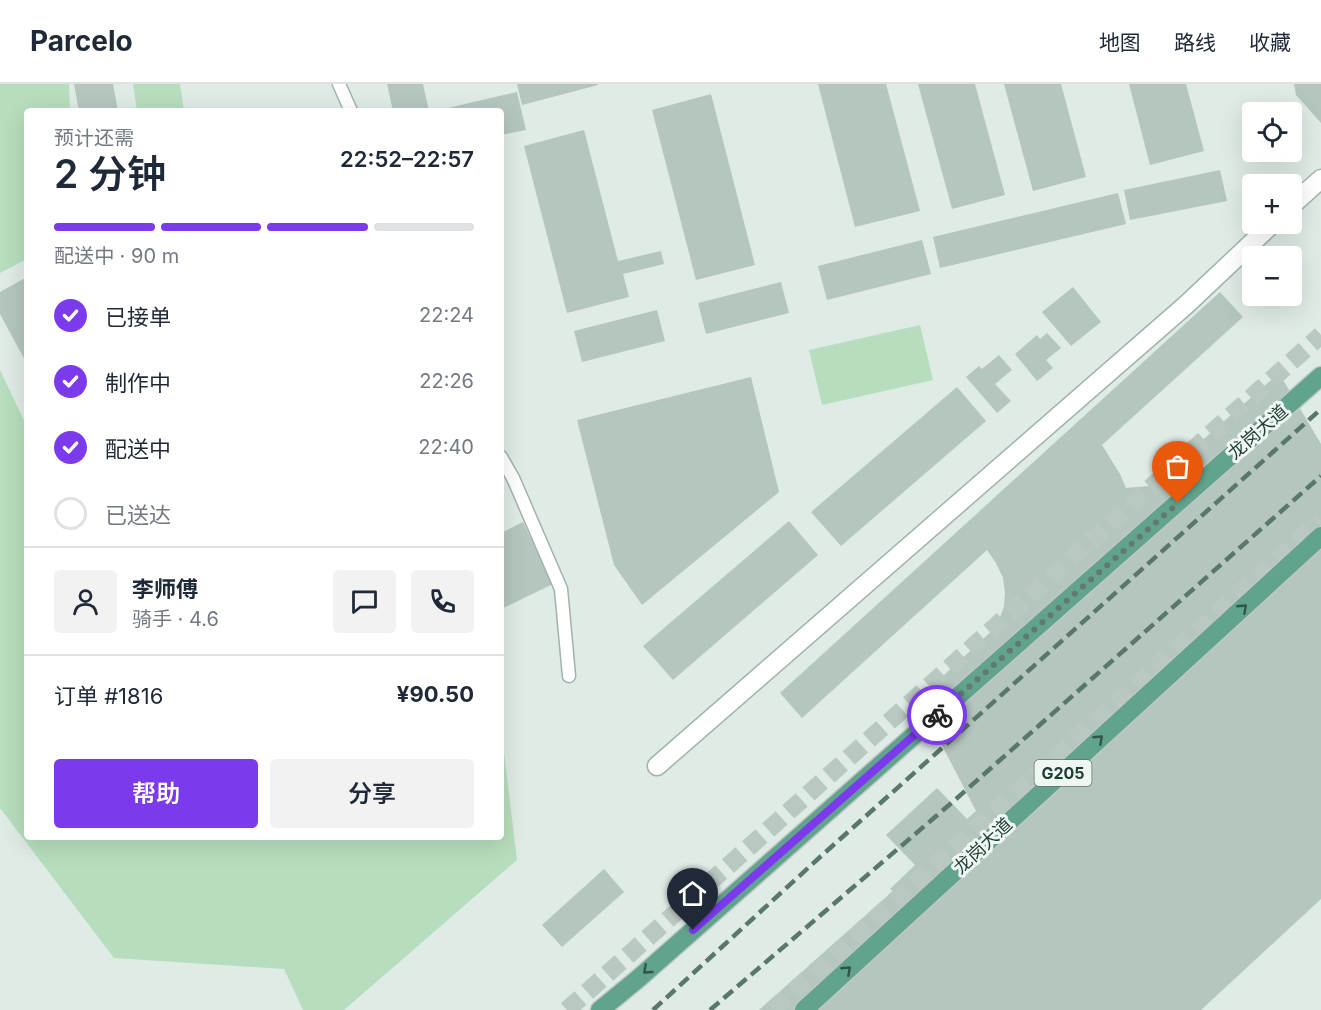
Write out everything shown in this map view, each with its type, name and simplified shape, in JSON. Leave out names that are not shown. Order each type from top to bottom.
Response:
[{"type":"main road","name":"龙岗大道","points":[[600,1010],[1321,376]]},
{"type":"main road","name":"龙岗大道","points":[[804,1010],[1321,536]]},
{"type":"street","points":[[1302,196],[1321,178]]},
{"type":"street","points":[[657,766],[1186,305],[1261,234]]},
{"type":"lane","points":[[339,84],[350,108]]},
{"type":"lane","points":[[504,462],[561,589],[569,676]]},
{"type":"green space","points":[[0,84],[69,84],[70,108],[24,108],[24,261],[0,273]]},
{"type":"green space","points":[[133,84],[180,84],[184,108],[137,108]]},
{"type":"green space","points":[[920,325],[933,380],[822,405],[809,350]]},
{"type":"green space","points":[[0,370],[24,421],[24,840],[0,808]]},
{"type":"green space","points":[[504,752],[517,860],[344,1010],[303,1010],[284,969],[114,958],[24,840],[504,840]]},
{"type":"building","points":[[74,84],[113,84],[117,108],[78,108]]},
{"type":"building","points":[[387,84],[423,84],[428,108],[392,108]]},
{"type":"building","points":[[517,84],[598,84],[598,85],[522,105]]},
{"type":"building","points":[[818,84],[886,84],[920,211],[855,227]]},
{"type":"building","points":[[918,84],[975,84],[1005,195],[952,209]]},
{"type":"building","points":[[1004,84],[1061,84],[1086,177],[1033,191]]},
{"type":"building","points":[[1129,84],[1186,84],[1204,151],[1150,165]]},
{"type":"building","points":[[1294,84],[1321,84],[1321,123],[1296,95]]},
{"type":"building","points":[[517,92],[526,130],[504,134],[504,108],[448,108]]},
{"type":"building","points":[[711,94],[755,265],[696,280],[652,110]]},
{"type":"building","points":[[584,130],[618,261],[661,251],[664,264],[623,274],[629,297],[567,313],[524,146]]},
{"type":"building","points":[[1220,170],[1227,201],[1130,220],[1124,190]]},
{"type":"building","points":[[1118,193],[1126,224],[940,268],[933,237]]},
{"type":"building","points":[[922,240],[931,274],[827,300],[818,266]]},
{"type":"building","points":[[24,279],[24,358],[0,314],[0,292]]},
{"type":"building","points":[[781,282],[789,313],[706,334],[698,303]]},
{"type":"building","points":[[1073,287],[1101,322],[1071,346],[1042,312]]},
{"type":"building","points":[[1220,292],[1243,317],[1102,445],[1126,488],[1150,486],[1279,373],[1321,444],[1321,899],[1201,1010],[759,1010],[893,891],[890,889],[915,865],[886,835],[937,788],[967,819],[976,811],[918,699],[996,627],[1004,607],[1005,593],[1003,578],[996,563],[987,550],[802,718],[780,693]]},
{"type":"building","points":[[657,310],[665,341],[582,362],[574,331]]},
{"type":"building","points":[[1047,333],[1061,348],[1046,360],[1053,368],[1037,381],[1015,354],[1037,335],[1040,339]]},
{"type":"building","points":[[999,355],[1012,370],[995,384],[1011,401],[997,413],[966,377],[979,366],[982,369]]},
{"type":"building","points":[[751,377],[779,492],[642,605],[614,565],[577,420]]},
{"type":"building","points":[[957,387],[986,421],[841,546],[811,512]]},
{"type":"building","points":[[789,521],[818,555],[673,680],[643,646]]},
{"type":"building","points":[[523,522],[553,584],[504,608],[504,532]]},
{"type":"building","points":[[604,869],[624,892],[562,947],[542,925]]},
{"type":"tunnel","points":[[567,1010],[1321,335]]},
{"type":"tunnel","points":[[773,1010],[1321,520]]},
{"type":"railway","points":[[653,1010],[819,858],[1321,409]]},
{"type":"railway","points":[[710,1010],[956,799],[1321,476]]},
{"type":"way so far","points":[[937,715],[1178,503]]},
{"type":"route","points":[[693,930],[937,715]]}]
